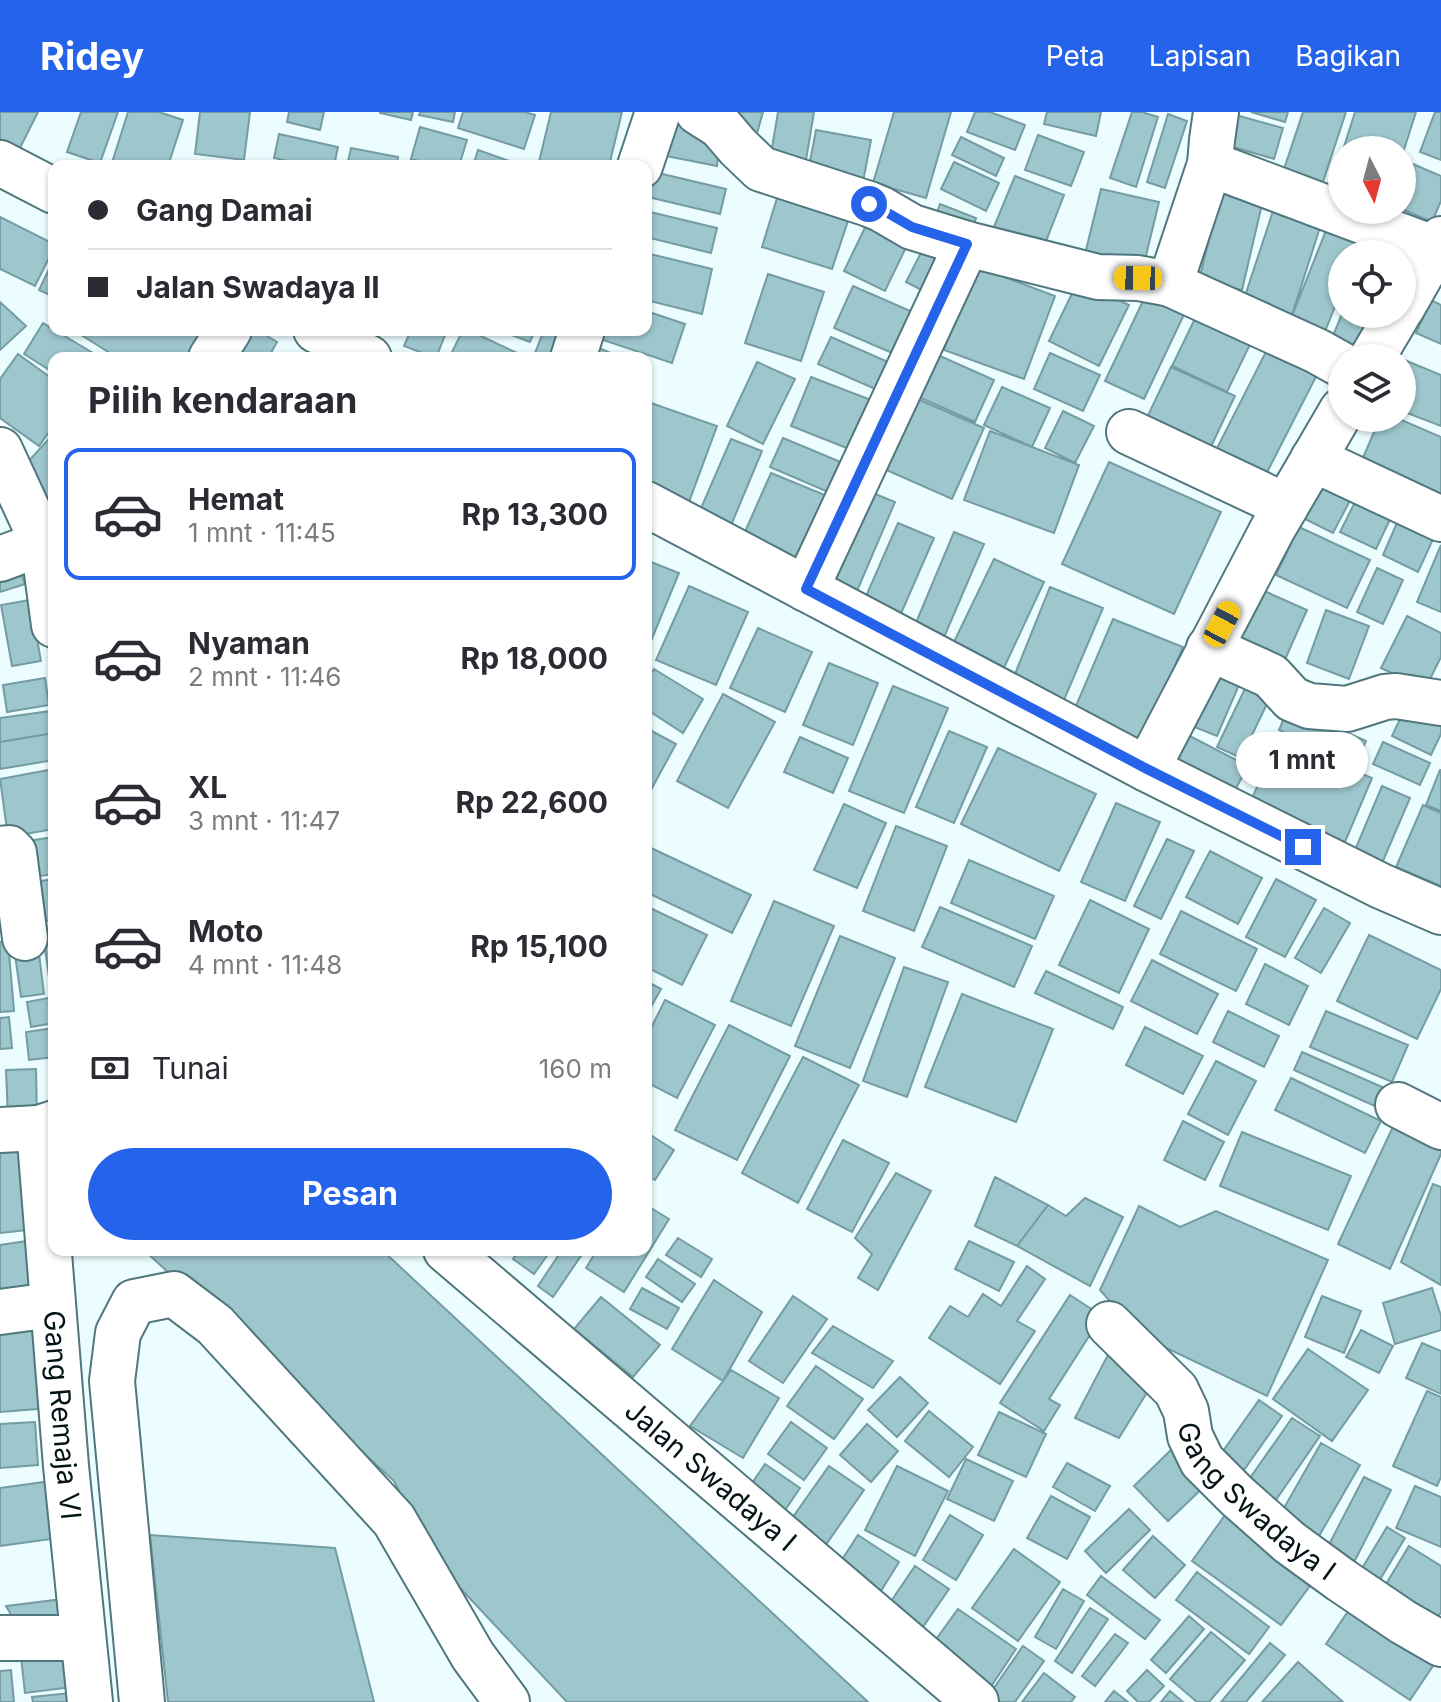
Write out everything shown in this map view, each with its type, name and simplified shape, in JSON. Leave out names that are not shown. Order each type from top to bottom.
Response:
[{"type":"street","points":[[642,160],[658,112]]},
{"type":"street","points":[[698,112],[720,126],[761,169],[869,204],[912,227],[967,244],[1098,277],[1138,278],[1170,284],[1328,357]]},
{"type":"street","points":[[1170,284],[1210,164],[1216,112]]},
{"type":"street","points":[[0,163],[48,188]]},
{"type":"street","points":[[1210,164],[1438,244],[1416,283]]},
{"type":"street","points":[[806,589],[967,244]]},
{"type":"street","points":[[1129,432],[1286,506]]},
{"type":"street","points":[[1147,769],[1272,530],[1329,432]]},
{"type":"street","points":[[0,450],[44,530],[48,568]]},
{"type":"street","points":[[1313,459],[1441,519]]},
{"type":"street","points":[[652,507],[1147,769],[1381,886],[1441,912]]},
{"type":"street","points":[[0,559],[44,530]]},
{"type":"street","points":[[1209,648],[1271,676],[1292,699],[1309,706],[1347,709],[1396,696],[1441,703]]},
{"type":"street","points":[[0,849],[9,848],[14,853],[26,937]]},
{"type":"street","points":[[1398,1105],[1441,1127]]},
{"type":"street","name":"Gang Remaja VI","points":[[31,1127],[52,1305],[90,1702]]},
{"type":"street","name":"Jalan Swadaya I","points":[[453,1256],[976,1702]]},
{"type":"street","points":[[142,1702],[112,1381],[118,1333],[134,1302],[174,1294],[215,1325],[394,1520],[473,1656],[507,1702]]},
{"type":"street","points":[[0,1312],[52,1305]]},
{"type":"street","name":"Gang Swadaya I","points":[[1109,1324],[1176,1390],[1186,1411],[1190,1436],[1202,1461],[1237,1496],[1289,1542],[1330,1572],[1441,1644]]},
{"type":"street","points":[[0,1638],[83,1638]]},
{"type":"building","points":[[0,112],[38,112],[18,152],[0,143]]},
{"type":"building","points":[[81,112],[118,112],[101,160],[67,152]]},
{"type":"building","points":[[128,112],[159,112],[183,120],[170,160],[113,160]]},
{"type":"building","points":[[200,112],[250,112],[244,160],[195,154]]},
{"type":"building","points":[[289,112],[324,112],[320,130],[287,122]]},
{"type":"building","points":[[380,112],[413,112],[411,120]]},
{"type":"building","points":[[420,112],[455,112],[453,122],[419,115]]},
{"type":"building","points":[[463,112],[525,112],[535,115],[524,149],[458,128]]},
{"type":"building","points":[[551,112],[622,112],[610,160],[539,160]]},
{"type":"building","points":[[727,112],[763,112],[755,140]]},
{"type":"building","points":[[778,112],[814,112],[805,166],[770,160]]},
{"type":"building","points":[[894,112],[951,112],[926,198],[873,183]]},
{"type":"building","points":[[975,112],[990,112],[1025,125],[1015,150],[967,132]]},
{"type":"building","points":[[1047,112],[1101,112],[1096,136],[1044,124]]},
{"type":"building","points":[[1132,112],[1158,117],[1136,187],[1110,178]]},
{"type":"building","points":[[1251,112],[1288,112],[1285,122]]},
{"type":"building","points":[[1303,112],[1346,112],[1338,136],[1328,136],[1328,167],[1320,191],[1281,178]]},
{"type":"building","points":[[1355,112],[1416,112],[1408,136],[1347,136]]},
{"type":"building","points":[[1435,112],[1441,112],[1441,160],[1420,152]]},
{"type":"building","points":[[1168,114],[1187,121],[1165,188],[1147,182]]},
{"type":"building","points":[[1232,114],[1283,128],[1274,159],[1223,144]]},
{"type":"building","points":[[668,118],[721,132],[717,166],[661,155]]},
{"type":"building","points":[[420,127],[467,140],[461,160],[411,159]]},
{"type":"building","points":[[816,130],[871,140],[862,187],[807,177]]},
{"type":"building","points":[[279,134],[338,147],[335,160],[274,158]]},
{"type":"building","points":[[1038,135],[1084,152],[1071,186],[1025,170]]},
{"type":"building","points":[[961,137],[1004,158],[996,176],[952,155]]},
{"type":"building","points":[[351,148],[398,157],[398,160],[348,160]]},
{"type":"building","points":[[478,150],[506,160],[475,160]]},
{"type":"building","points":[[954,162],[999,183],[986,211],[941,189]]},
{"type":"building","points":[[1416,165],[1441,176],[1441,201],[1432,222],[1416,215]]},
{"type":"building","points":[[654,172],[726,189],[720,214],[652,198]]},
{"type":"building","points":[[1015,176],[1064,195],[1041,254],[991,234]]},
{"type":"building","points":[[1101,189],[1159,202],[1143,268],[1085,254]]},
{"type":"building","points":[[1221,191],[1263,200],[1242,290],[1199,280]]},
{"type":"building","points":[[777,198],[848,221],[832,269],[762,247]]},
{"type":"building","points":[[940,204],[976,218],[969,238],[933,223]]},
{"type":"building","points":[[1275,205],[1322,221],[1292,315],[1244,299]]},
{"type":"building","points":[[652,212],[717,228],[711,253],[652,238]]},
{"type":"building","points":[[0,217],[48,241],[48,260],[35,286],[0,269]]},
{"type":"building","points":[[870,217],[911,237],[885,291],[844,271]]},
{"type":"building","points":[[1329,224],[1363,236],[1361,240],[1328,240],[1328,324],[1324,334],[1290,321]]},
{"type":"building","points":[[927,241],[958,258],[937,298],[906,282]]},
{"type":"building","points":[[652,254],[712,269],[702,314],[652,302]]},
{"type":"building","points":[[975,266],[1055,296],[1024,379],[944,350]]},
{"type":"building","points":[[48,271],[48,294],[39,290]]},
{"type":"building","points":[[768,274],[824,292],[801,361],[745,343]]},
{"type":"building","points":[[1078,281],[1129,305],[1099,366],[1049,341]]},
{"type":"building","points":[[853,286],[924,317],[906,359],[834,328]]},
{"type":"building","points":[[1150,286],[1189,304],[1144,399],[1105,381]]},
{"type":"building","points":[[1431,300],[1441,305],[1441,344],[1416,333]]},
{"type":"building","points":[[0,302],[26,326],[0,350]]},
{"type":"building","points":[[1202,304],[1257,330],[1227,392],[1172,366]]},
{"type":"building","points":[[652,313],[685,324],[672,363],[652,356],[652,352],[639,352],[594,337],[652,336]]},
{"type":"building","points":[[43,323],[48,326],[48,336],[65,336],[91,352],[48,352],[48,369],[24,354]]},
{"type":"building","points":[[1336,328],[1373,328],[1367,344],[1346,344],[1332,338]]},
{"type":"building","points":[[1275,334],[1325,359],[1259,488],[1210,462]]},
{"type":"building","points":[[83,336],[214,336],[205,352],[108,352]]},
{"type":"building","points":[[233,336],[267,336],[277,342],[271,352],[224,352]]},
{"type":"building","points":[[408,336],[445,336],[438,352],[420,352],[404,346]]},
{"type":"building","points":[[460,336],[481,336],[515,352],[452,352]]},
{"type":"building","points":[[514,336],[532,336],[530,342]]},
{"type":"building","points":[[542,336],[575,336],[568,352],[535,352]]},
{"type":"building","points":[[831,337],[895,365],[882,392],[818,364]]},
{"type":"building","points":[[592,345],[608,352],[589,352]]},
{"type":"building","points":[[931,352],[994,380],[975,422],[912,394]]},
{"type":"building","points":[[1050,353],[1100,375],[1083,411],[1034,389]]},
{"type":"building","points":[[18,354],[48,376],[48,433],[39,446],[0,418],[0,379]]},
{"type":"building","points":[[757,362],[795,379],[763,444],[727,426]]},
{"type":"building","points":[[1416,365],[1441,375],[1441,426],[1416,416]]},
{"type":"building","points":[[1171,367],[1235,396],[1207,455],[1143,426]]},
{"type":"building","points":[[811,377],[879,403],[859,453],[791,426]]},
{"type":"building","points":[[1002,387],[1050,408],[1032,447],[984,425]]},
{"type":"building","points":[[906,394],[984,428],[952,499],[875,465]]},
{"type":"building","points":[[652,403],[717,426],[686,510],[652,498]]},
{"type":"building","points":[[1063,411],[1094,426],[1075,463],[1045,448]]},
{"type":"building","points":[[1416,426],[1441,437],[1441,502],[1359,467],[1374,432],[1416,432]]},
{"type":"building","points":[[990,431],[1079,465],[1054,533],[964,500]]},
{"type":"building","points":[[783,438],[848,465],[835,495],[770,467]]},
{"type":"building","points":[[731,439],[762,451],[727,535],[695,522]]},
{"type":"building","points":[[48,440],[48,502],[17,474]]},
{"type":"building","points":[[1109,462],[1221,512],[1174,614],[1062,564]]},
{"type":"building","points":[[771,473],[832,498],[802,569],[740,543]]},
{"type":"building","points":[[1321,474],[1355,491],[1333,533],[1299,516]]},
{"type":"building","points":[[863,489],[895,502],[854,598],[823,585]]},
{"type":"building","points":[[1358,496],[1393,513],[1376,549],[1340,532]]},
{"type":"building","points":[[1399,518],[1435,535],[1418,572],[1383,555]]},
{"type":"building","points":[[898,523],[934,538],[896,625],[860,610]]},
{"type":"building","points":[[1299,527],[1370,560],[1347,608],[1276,575]]},
{"type":"building","points":[[954,532],[984,544],[939,649],[910,637]]},
{"type":"building","points":[[1441,545],[1441,612],[1417,602]]},
{"type":"building","points":[[994,559],[1044,582],[1002,672],[951,648]]},
{"type":"building","points":[[17,562],[25,584],[0,592],[0,568]]},
{"type":"building","points":[[652,562],[679,573],[652,638]]},
{"type":"building","points":[[1377,568],[1403,580],[1383,624],[1357,612]]},
{"type":"building","points":[[689,586],[748,612],[716,685],[656,660]]},
{"type":"building","points":[[1050,587],[1103,608],[1064,700],[1013,679]]},
{"type":"building","points":[[1262,590],[1307,610],[1280,671],[1234,650]]},
{"type":"building","points":[[30,600],[41,661],[12,666],[1,605]]},
{"type":"building","points":[[1326,610],[1369,626],[1349,679],[1307,663]]},
{"type":"building","points":[[1407,616],[1441,633],[1441,657],[1425,689],[1381,668]]},
{"type":"building","points":[[1113,619],[1183,647],[1140,749],[1070,720]]},
{"type":"building","points":[[758,628],[812,652],[785,712],[730,688]]},
{"type":"building","points":[[1217,659],[1245,671],[1217,736],[1187,724]]},
{"type":"building","points":[[829,663],[878,683],[853,745],[803,725]]},
{"type":"building","points":[[654,669],[703,699],[683,733],[652,713]]},
{"type":"building","points":[[1252,674],[1276,685],[1241,758],[1217,747]]},
{"type":"building","points":[[45,678],[48,705],[7,712],[3,685]]},
{"type":"building","points":[[893,686],[948,708],[904,813],[849,791]]},
{"type":"building","points":[[723,694],[775,722],[728,808],[677,781]]},
{"type":"building","points":[[1407,704],[1441,720],[1441,734],[1431,755],[1392,736]]},
{"type":"building","points":[[1289,706],[1366,741],[1356,764],[1279,730]]},
{"type":"building","points":[[48,711],[48,734],[0,742],[0,718]]},
{"type":"building","points":[[652,731],[676,744],[652,788]]},
{"type":"building","points":[[949,731],[987,747],[954,823],[916,807]]},
{"type":"building","points":[[1180,731],[1248,766],[1234,792],[1166,757]]},
{"type":"building","points":[[48,734],[48,761],[0,769],[0,742]]},
{"type":"building","points":[[800,737],[848,758],[833,793],[784,772]]},
{"type":"building","points":[[1278,739],[1372,778],[1345,842],[1250,803]]},
{"type":"building","points":[[1383,742],[1430,763],[1420,785],[1373,764]]},
{"type":"building","points":[[998,748],[1096,794],[1059,871],[961,824]]},
{"type":"building","points":[[48,770],[48,830],[8,837],[0,779]]},
{"type":"building","points":[[1441,770],[1441,811],[1426,805]]},
{"type":"building","points":[[1382,786],[1410,798],[1380,868],[1352,857]]},
{"type":"building","points":[[1116,803],[1160,822],[1125,901],[1081,882]]},
{"type":"building","points":[[844,804],[886,823],[857,888],[814,870]]},
{"type":"building","points":[[1423,805],[1441,813],[1441,886],[1396,867]]},
{"type":"building","points":[[896,826],[947,846],[914,931],[863,911]]},
{"type":"building","points":[[48,838],[48,875],[19,879],[14,843]]},
{"type":"building","points":[[1167,839],[1194,851],[1161,919],[1134,906]]},
{"type":"building","points":[[652,848],[751,895],[732,933],[652,895]]},
{"type":"building","points":[[1210,851],[1262,878],[1238,924],[1186,897]]},
{"type":"building","points":[[969,860],[1054,896],[1035,939],[951,903]]},
{"type":"building","points":[[1276,879],[1316,900],[1285,957],[1246,937]]},
{"type":"building","points":[[48,880],[48,921],[26,924],[21,884]]},
{"type":"building","points":[[1090,900],[1149,929],[1119,993],[1059,965]]},
{"type":"building","points":[[774,901],[834,926],[791,1026],[731,1001]]},
{"type":"building","points":[[940,907],[1032,946],[1014,987],[922,947]]},
{"type":"building","points":[[1324,908],[1350,923],[1321,973],[1295,958]]},
{"type":"building","points":[[652,909],[707,935],[682,985],[652,970]]},
{"type":"building","points":[[1181,911],[1257,949],[1236,991],[1160,954]]},
{"type":"building","points":[[1369,935],[1441,970],[1441,989],[1417,1039],[1337,1001]]},
{"type":"building","points":[[840,936],[895,958],[850,1068],[795,1046]]},
{"type":"building","points":[[8,941],[14,1011],[0,1012],[0,942]]},
{"type":"building","points":[[44,941],[48,941],[48,970]]},
{"type":"building","points":[[38,945],[44,994],[21,997],[14,948]]},
{"type":"building","points":[[1152,960],[1218,994],[1197,1034],[1131,1001]]},
{"type":"building","points":[[1265,964],[1308,986],[1289,1025],[1246,1004]]},
{"type":"building","points":[[904,967],[948,982],[907,1097],[863,1081]]},
{"type":"building","points":[[1046,971],[1123,1007],[1113,1029],[1035,993]]},
{"type":"building","points":[[652,984],[661,989],[652,1005]]},
{"type":"building","points":[[962,994],[1053,1029],[1016,1122],[925,1087]]},
{"type":"building","points":[[48,998],[48,1024],[31,1027],[27,1002]]},
{"type":"building","points":[[665,1000],[715,1025],[677,1098],[652,1085],[652,1026]]},
{"type":"building","points":[[1228,1011],[1279,1036],[1264,1067],[1213,1042]]},
{"type":"building","points":[[1326,1011],[1408,1045],[1392,1082],[1310,1047]]},
{"type":"building","points":[[9,1017],[12,1048],[0,1049],[0,1018]]},
{"type":"building","points":[[729,1025],[790,1056],[737,1160],[675,1130]]},
{"type":"building","points":[[1145,1027],[1203,1056],[1183,1094],[1126,1065]]},
{"type":"building","points":[[48,1029],[48,1058],[29,1060],[26,1032]]},
{"type":"building","points":[[1302,1052],[1396,1093],[1388,1112],[1294,1070]]},
{"type":"building","points":[[803,1057],[859,1085],[798,1203],[742,1173]]},
{"type":"building","points":[[1216,1061],[1256,1081],[1228,1135],[1188,1114]]},
{"type":"building","points":[[36,1069],[37,1117],[8,1118],[6,1070]]},
{"type":"building","points":[[1291,1078],[1381,1121],[1365,1153],[1275,1110]]},
{"type":"building","points":[[1397,1118],[1441,1136],[1441,1154],[1390,1269],[1338,1244]]},
{"type":"building","points":[[1183,1121],[1224,1142],[1205,1180],[1164,1160]]},
{"type":"building","points":[[1242,1132],[1351,1176],[1328,1230],[1220,1186]]},
{"type":"building","points":[[652,1136],[674,1150],[655,1180],[652,1178]]},
{"type":"building","points":[[843,1140],[889,1163],[852,1232],[807,1209]]},
{"type":"building","points":[[28,1148],[36,1229],[0,1233],[0,1151]]},
{"type":"building","points":[[896,1173],[931,1191],[878,1290],[858,1278],[872,1254],[855,1238]]},
{"type":"building","points":[[995,1177],[1048,1205],[1017,1246],[975,1226]]},
{"type":"building","points":[[1433,1184],[1441,1187],[1441,1285],[1401,1262]]},
{"type":"building","points":[[1085,1198],[1123,1217],[1090,1286],[1017,1246],[1048,1205],[1066,1216]]},
{"type":"building","points":[[1139,1206],[1180,1227],[1216,1211],[1328,1260],[1267,1396],[1141,1336],[1100,1290]]},
{"type":"building","points":[[652,1209],[669,1219],[652,1247]]},
{"type":"building","points":[[678,1238],[712,1259],[701,1277],[666,1255]]},
{"type":"building","points":[[34,1240],[41,1297],[0,1302],[0,1245]]},
{"type":"building","points":[[969,1241],[1014,1262],[999,1291],[955,1269]]},
{"type":"building","points":[[150,1256],[388,1256],[868,1702],[567,1702],[431,1557],[394,1481]]},
{"type":"building","points":[[515,1256],[547,1256],[534,1274],[513,1259]]},
{"type":"building","points":[[558,1256],[581,1256],[553,1297],[538,1286]]},
{"type":"building","points":[[593,1256],[646,1256],[624,1292],[586,1268]]},
{"type":"building","points":[[658,1259],[695,1284],[682,1302],[646,1277]]},
{"type":"building","points":[[1027,1266],[1045,1279],[1017,1321],[1035,1331],[1000,1384],[929,1338],[950,1306],[968,1317],[983,1294],[1001,1306]]},
{"type":"building","points":[[714,1280],[762,1312],[723,1381],[672,1349]]},
{"type":"building","points":[[642,1288],[679,1308],[667,1329],[630,1309]]},
{"type":"building","points":[[1432,1288],[1441,1316],[1441,1330],[1395,1344],[1383,1303]]},
{"type":"building","points":[[1070,1295],[1102,1316],[1049,1399],[1060,1405],[1044,1431],[1000,1403]]},
{"type":"building","points":[[793,1296],[827,1319],[783,1383],[749,1361]]},
{"type":"building","points":[[1322,1296],[1361,1311],[1344,1353],[1305,1337]]},
{"type":"building","points":[[601,1297],[660,1345],[633,1377],[574,1329]]},
{"type":"building","points":[[43,1314],[50,1408],[0,1412],[0,1317]]},
{"type":"building","points":[[833,1326],[893,1361],[873,1388],[812,1353]]},
{"type":"building","points":[[1361,1330],[1393,1346],[1379,1373],[1346,1357]]},
{"type":"building","points":[[1422,1343],[1441,1351],[1441,1394],[1406,1378]]},
{"type":"building","points":[[1111,1349],[1159,1373],[1119,1438],[1075,1418]]},
{"type":"building","points":[[1308,1349],[1368,1390],[1332,1441],[1273,1399]]},
{"type":"building","points":[[816,1366],[863,1399],[834,1439],[787,1406]]},
{"type":"building","points":[[731,1370],[779,1398],[743,1458],[690,1426]]},
{"type":"building","points":[[900,1377],[928,1403],[897,1437],[868,1410]]},
{"type":"building","points":[[1427,1391],[1441,1397],[1441,1477],[1437,1486],[1393,1466]]},
{"type":"building","points":[[1259,1400],[1282,1416],[1239,1477],[1216,1461]]},
{"type":"building","points":[[929,1411],[973,1447],[949,1477],[905,1441]]},
{"type":"building","points":[[999,1412],[1046,1434],[1026,1477],[978,1455]]},
{"type":"building","points":[[1292,1418],[1320,1436],[1271,1507],[1243,1488]]},
{"type":"building","points":[[35,1422],[38,1465],[0,1468],[0,1424]]},
{"type":"building","points":[[791,1422],[827,1448],[804,1480],[768,1454]]},
{"type":"building","points":[[867,1424],[898,1451],[871,1482],[840,1455]]},
{"type":"building","points":[[1321,1443],[1360,1465],[1315,1543],[1276,1522]]},
{"type":"building","points":[[1173,1448],[1207,1484],[1168,1521],[1134,1486]]},
{"type":"building","points":[[966,1459],[1013,1481],[994,1521],[947,1499]]},
{"type":"building","points":[[1067,1463],[1110,1486],[1095,1511],[1053,1487]]},
{"type":"building","points":[[765,1464],[800,1488],[781,1516],[746,1492]]},
{"type":"building","points":[[829,1466],[864,1490],[823,1549],[788,1524]]},
{"type":"building","points":[[897,1466],[948,1491],[915,1556],[865,1530]]},
{"type":"building","points":[[1364,1477],[1391,1490],[1349,1572],[1322,1558]]},
{"type":"building","points":[[59,1480],[66,1537],[0,1546],[0,1488]]},
{"type":"building","points":[[1415,1486],[1441,1497],[1441,1547],[1396,1528]]},
{"type":"building","points":[[1051,1496],[1090,1517],[1067,1559],[1027,1538]]},
{"type":"building","points":[[1129,1509],[1150,1530],[1106,1573],[1085,1551]]},
{"type":"building","points":[[1228,1511],[1318,1575],[1281,1625],[1192,1561]]},
{"type":"building","points":[[950,1515],[983,1535],[956,1580],[923,1560]]},
{"type":"building","points":[[1387,1527],[1405,1538],[1373,1591],[1355,1580]]},
{"type":"building","points":[[150,1535],[335,1548],[374,1702],[168,1702]]},
{"type":"building","points":[[858,1535],[899,1562],[874,1602],[832,1575]]},
{"type":"building","points":[[1153,1536],[1185,1565],[1155,1598],[1123,1570]]},
{"type":"building","points":[[1409,1546],[1441,1566],[1441,1612],[1433,1626],[1380,1594]]},
{"type":"building","points":[[1014,1549],[1060,1582],[1018,1641],[972,1608]]},
{"type":"building","points":[[915,1566],[949,1589],[914,1640],[881,1616]]},
{"type":"building","points":[[1197,1572],[1269,1627],[1249,1654],[1176,1600]]},
{"type":"building","points":[[1101,1576],[1160,1620],[1145,1639],[1087,1595]]},
{"type":"building","points":[[1063,1589],[1084,1601],[1056,1649],[1035,1637]]},
{"type":"building","points":[[1357,1598],[1441,1654],[1410,1700],[1326,1644]]},
{"type":"building","points":[[63,1599],[62,1623],[18,1627],[6,1606]]},
{"type":"building","points":[[1090,1608],[1108,1619],[1072,1673],[1055,1661]]},
{"type":"building","points":[[958,1609],[1016,1649],[988,1691],[929,1649]]},
{"type":"building","points":[[1189,1616],[1204,1629],[1166,1673],[1151,1660]]},
{"type":"building","points":[[1211,1632],[1245,1660],[1209,1702],[1197,1702],[1170,1679]]},
{"type":"building","points":[[1115,1634],[1128,1643],[1095,1686],[1082,1676]]},
{"type":"building","points":[[76,1642],[81,1686],[25,1693],[20,1648]]},
{"type":"building","points":[[1270,1643],[1285,1655],[1246,1702],[1221,1702]]},
{"type":"building","points":[[1023,1646],[1044,1661],[1015,1702],[993,1702],[987,1698]]},
{"type":"building","points":[[1298,1662],[1343,1702],[1262,1702]]},
{"type":"building","points":[[11,1670],[14,1702],[0,1702],[0,1671]]},
{"type":"building","points":[[1147,1670],[1164,1686],[1149,1702],[1138,1702],[1127,1691]]},
{"type":"building","points":[[1044,1673],[1075,1697],[1071,1702],[1022,1702]]},
{"type":"building","points":[[1114,1691],[1128,1702],[1105,1702]]},
{"type":"building","points":[[1170,1691],[1183,1702],[1161,1702]]},
{"type":"building","points":[[81,1692],[82,1702],[33,1702],[32,1697]]},
{"type":"route","points":[[869,204],[912,227],[967,244],[806,589],[1147,769],[1303,847]]}]
